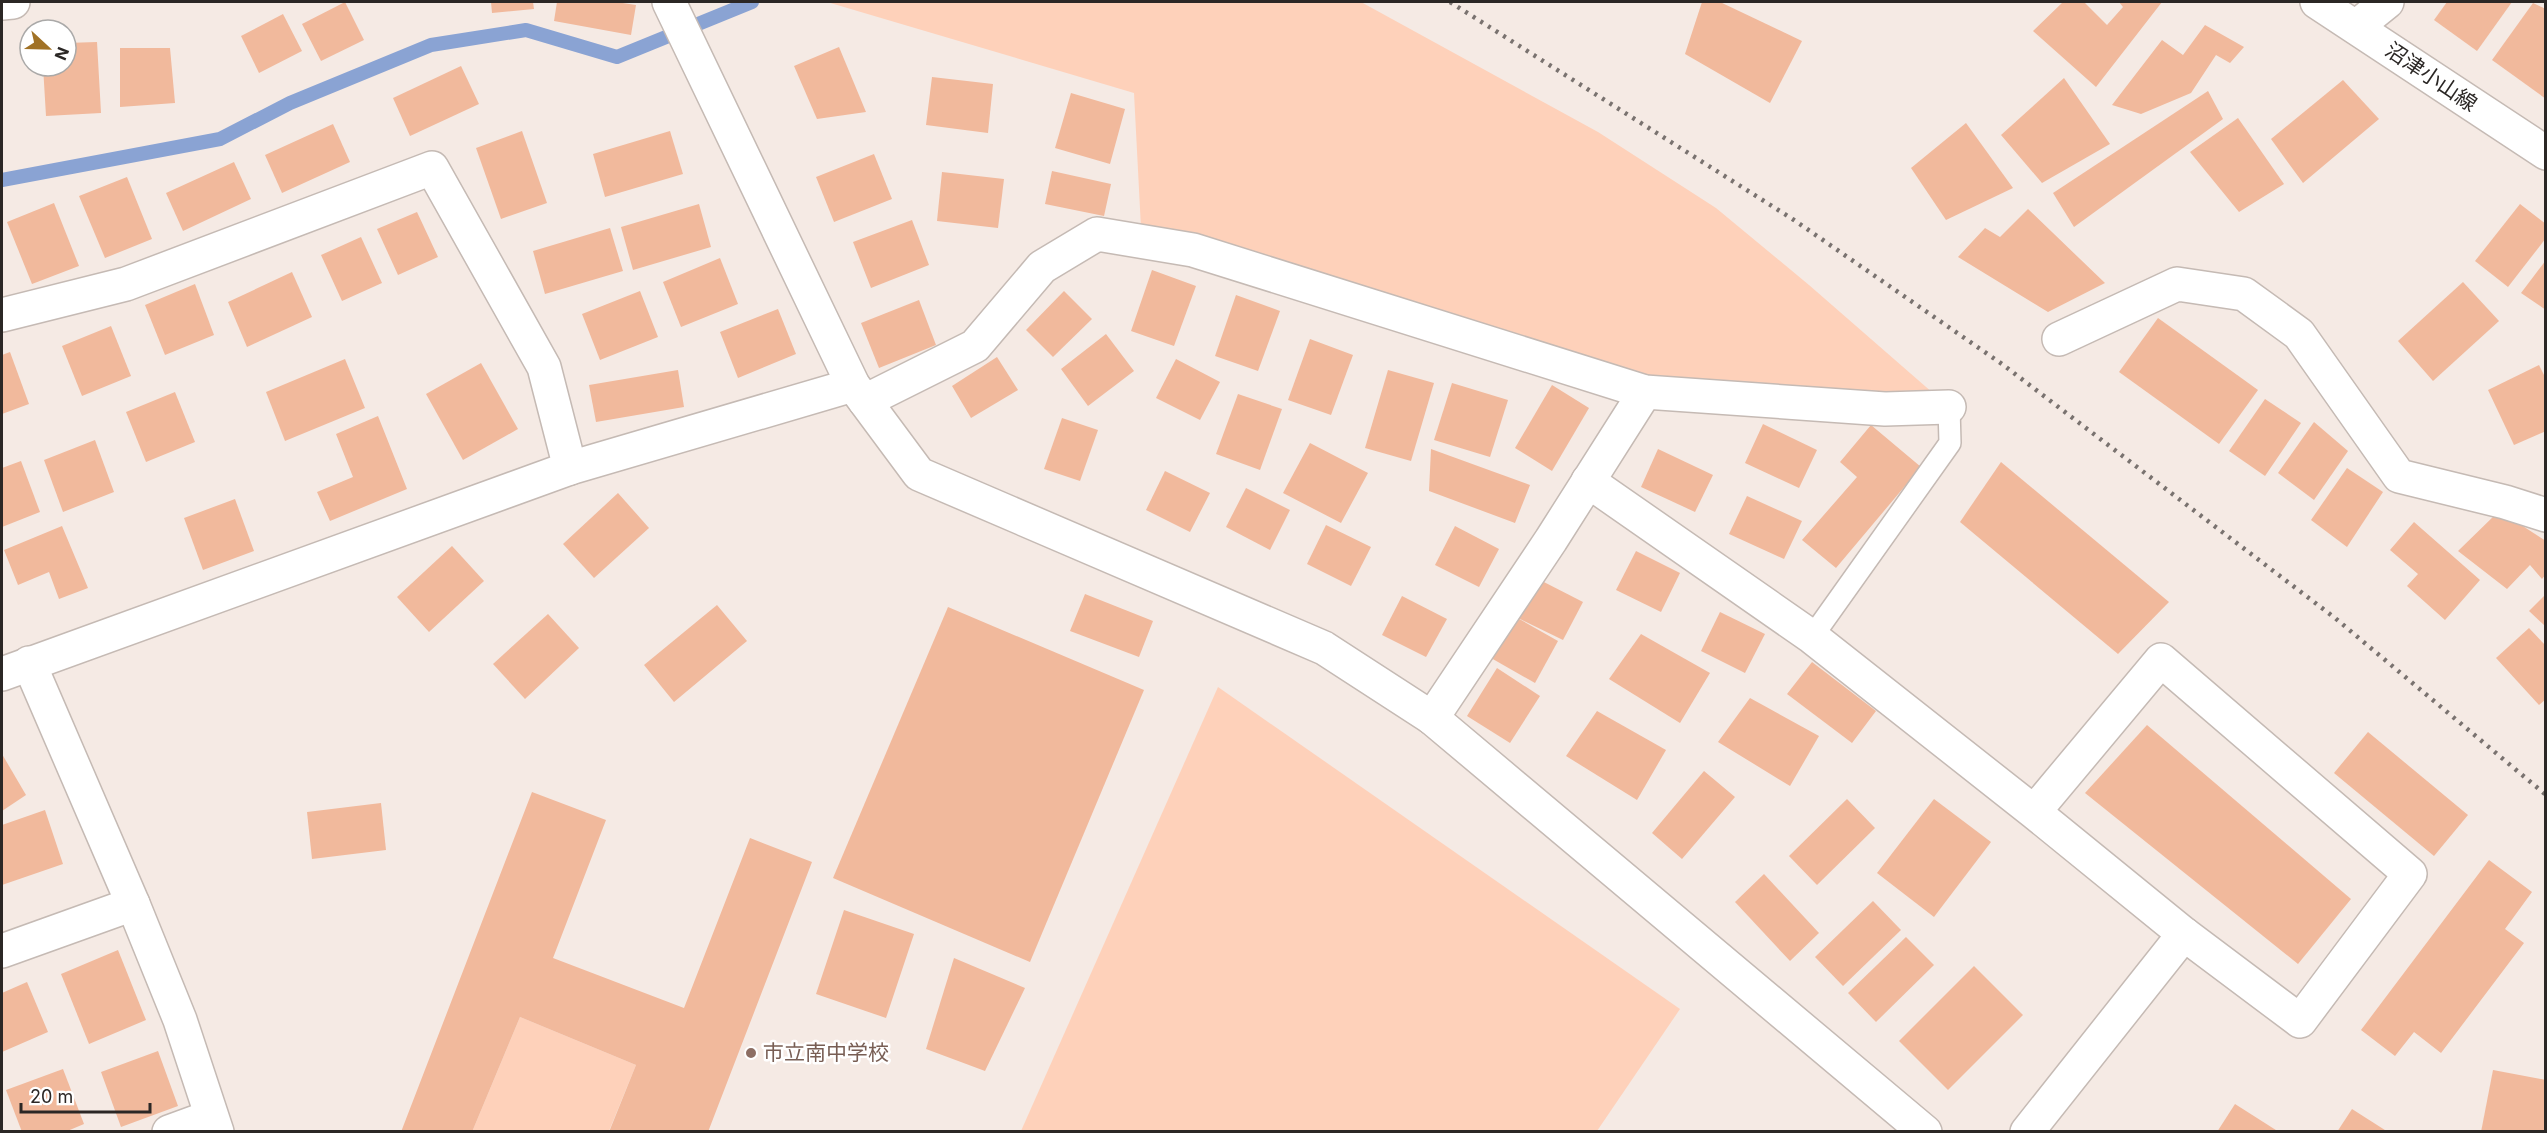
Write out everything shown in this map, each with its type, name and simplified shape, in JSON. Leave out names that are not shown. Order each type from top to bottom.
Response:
[{"type":"street","points":[[2,3],[13,2]]},
{"type":"street","points":[[669,2],[859,393],[919,474],[1324,648],[1432,718],[1925,1131]]},
{"type":"street","name":"沼津小山線","points":[[2317,2],[2546,153]]},
{"type":"street","points":[[2356,27],[2387,2]]},
{"type":"street","points":[[2,315],[126,284],[432,168],[544,367],[570,468]]},
{"type":"street","points":[[169,1131],[214,1124],[180,1020],[133,904],[15,669],[570,468],[859,393],[975,346],[1042,267],[1097,234],[1193,250],[1645,392],[1885,409],[1949,407]]},
{"type":"street","points":[[2059,339],[2177,284],[2244,294],[2299,334],[2399,476],[2546,515]]},
{"type":"street","points":[[1432,718],[1645,392]]},
{"type":"street","points":[[1588,481],[1812,637],[2184,934],[2300,1021],[2410,874],[2161,660],[2034,812]]},
{"type":"street","points":[[2,951],[133,904]]},
{"type":"street","points":[[2027,1131],[2184,934]]},
{"type":"lane","points":[[1812,637],[1950,443],[1949,407]]},
{"type":"shaded area","points":[[827,2],[1361,2],[1598,132],[1716,208],[1809,285],[1949,407],[1664,382],[1141,228],[1134,93]]},
{"type":"shaded area","points":[[1218,687],[1680,1009],[1597,1131],[1021,1131]]},
{"type":"shaded area","points":[[520,1017],[636,1065],[609,1131],[472,1132]]},
{"type":"building","points":[[345,2],[364,40],[321,61],[302,24]]},
{"type":"building","points":[[491,2],[533,2],[534,9],[492,13]]},
{"type":"building","points":[[557,2],[616,2],[636,5],[631,35],[554,21]]},
{"type":"building","points":[[1702,2],[1720,2],[1802,41],[1770,103],[1685,54]]},
{"type":"building","points":[[2063,2],[2084,2],[2107,25],[2123,7],[2119,2],[2162,2],[2096,87],[2033,31]]},
{"type":"building","points":[[2447,2],[2512,2],[2477,51],[2434,20]]},
{"type":"building","points":[[2533,3],[2546,9],[2546,99],[2492,60]]},
{"type":"building","points":[[283,14],[302,51],[259,73],[241,36]]},
{"type":"building","points":[[2205,25],[2244,47],[2230,63],[2216,55],[2191,93],[2141,114],[2112,105],[2162,40],[2183,55]]},
{"type":"building","points":[[97,42],[101,113],[46,116],[44,78],[78,78],[78,43]]},
{"type":"building","points":[[839,47],[866,112],[817,119],[794,66]]},
{"type":"building","points":[[120,48],[170,48],[175,103],[120,107]]},
{"type":"building","points":[[461,66],[479,104],[410,136],[393,98]]},
{"type":"building","points":[[932,77],[993,84],[988,133],[926,125]]},
{"type":"building","points":[[2064,78],[2110,144],[2042,183],[2001,135]]},
{"type":"building","points":[[2343,80],[2379,119],[2303,183],[2271,139]]},
{"type":"building","points":[[2208,91],[2223,119],[2074,227],[2053,193]]},
{"type":"building","points":[[1071,93],[1125,109],[1110,164],[1055,148]]},
{"type":"building","points":[[2238,118],[2284,184],[2239,212],[2190,152]]},
{"type":"building","points":[[1966,123],[2013,188],[1946,220],[1911,168]]},
{"type":"building","points":[[333,124],[350,162],[282,193],[265,155]]},
{"type":"building","points":[[522,131],[547,203],[501,219],[476,148]]},
{"type":"building","points":[[670,131],[683,174],[605,197],[593,154]]},
{"type":"building","points":[[874,154],[892,199],[834,222],[816,177]]},
{"type":"building","points":[[234,162],[251,199],[183,231],[166,193]]},
{"type":"building","points":[[1052,171],[1111,184],[1104,216],[1045,204]]},
{"type":"building","points":[[942,172],[1004,179],[998,228],[937,221]]},
{"type":"building","points":[[127,177],[152,239],[105,258],[79,196]]},
{"type":"building","points":[[54,203],[79,266],[32,284],[7,222]]},
{"type":"building","points":[[699,204],[711,247],[633,270],[621,227]]},
{"type":"building","points":[[2520,204],[2546,224],[2546,238],[2508,287],[2475,261]]},
{"type":"building","points":[[2028,209],[2105,283],[2048,312],[1958,257],[1985,228],[2000,237]]},
{"type":"building","points":[[417,212],[438,257],[398,275],[377,229]]},
{"type":"building","points":[[912,220],[929,265],[871,288],[853,242]]},
{"type":"building","points":[[610,228],[623,271],[545,294],[533,251]]},
{"type":"building","points":[[361,237],[382,283],[342,301],[321,255]]},
{"type":"building","points":[[720,258],[738,304],[681,327],[663,282]]},
{"type":"building","points":[[2546,260],[2546,310],[2521,293]]},
{"type":"building","points":[[1152,270],[1196,286],[1174,346],[1131,331]]},
{"type":"building","points":[[292,272],[312,317],[247,347],[228,302]]},
{"type":"building","points":[[2463,282],[2499,321],[2433,381],[2398,341]]},
{"type":"building","points":[[195,284],[214,335],[165,355],[145,305]]},
{"type":"building","points":[[640,291],[658,337],[600,360],[582,314]]},
{"type":"building","points":[[1064,291],[1092,319],[1053,357],[1026,330]]},
{"type":"building","points":[[1236,295],[1280,311],[1258,371],[1215,356]]},
{"type":"building","points":[[919,300],[936,345],[879,368],[861,323]]},
{"type":"building","points":[[778,309],[796,354],[738,378],[720,332]]},
{"type":"building","points":[[2158,318],[2258,390],[2219,444],[2119,372]]},
{"type":"building","points":[[111,326],[131,376],[82,396],[62,346]]},
{"type":"building","points":[[1106,334],[1134,371],[1088,406],[1061,369]]},
{"type":"building","points":[[1310,339],[1353,355],[1331,415],[1288,400]]},
{"type":"building","points":[[10,352],[29,404],[2,414],[2,355]]},
{"type":"building","points":[[997,357],[1018,390],[971,418],[952,386]]},
{"type":"building","points":[[345,359],[365,408],[285,441],[266,392]]},
{"type":"building","points":[[1176,359],[1220,382],[1200,420],[1156,398]]},
{"type":"building","points":[[481,363],[518,429],[463,460],[426,394]]},
{"type":"building","points":[[2539,365],[2546,379],[2546,431],[2514,445],[2488,390]]},
{"type":"building","points":[[678,370],[684,407],[596,422],[589,385]]},
{"type":"building","points":[[1388,370],[1434,383],[1411,461],[1365,448]]},
{"type":"building","points":[[1452,383],[1508,400],[1490,457],[1434,440]]},
{"type":"building","points":[[1552,385],[1589,408],[1552,471],[1515,448]]},
{"type":"building","points":[[175,392],[195,442],[146,462],[126,412]]},
{"type":"building","points":[[1238,394],[1282,409],[1260,470],[1216,454]]},
{"type":"building","points":[[2265,399],[2301,423],[2265,476],[2229,451]]},
{"type":"building","points":[[378,416],[407,489],[330,521],[317,492],[353,477],[336,434]]},
{"type":"building","points":[[1062,418],[1098,430],[1080,481],[1044,469]]},
{"type":"building","points":[[2314,422],[2348,451],[2314,500],[2278,473]]},
{"type":"building","points":[[1763,424],[1817,450],[1799,488],[1745,463]]},
{"type":"building","points":[[1871,425],[1921,467],[1836,568],[1802,540],[1857,477],[1840,462]]},
{"type":"building","points":[[95,440],[114,492],[63,512],[44,460]]},
{"type":"building","points":[[1310,443],[1368,473],[1341,523],[1283,493]]},
{"type":"building","points":[[1431,449],[1530,485],[1515,523],[1429,491]]},
{"type":"building","points":[[1658,449],[1713,475],[1695,512],[1641,487]]},
{"type":"building","points":[[21,461],[40,512],[2,527],[2,468]]},
{"type":"building","points":[[2001,462],[2169,602],[2118,654],[1960,522]]},
{"type":"building","points":[[2347,468],[2383,492],[2347,547],[2311,520]]},
{"type":"building","points":[[1165,471],[1210,493],[1190,532],[1146,510]]},
{"type":"building","points":[[1246,488],[1290,510],[1270,550],[1226,527]]},
{"type":"building","points":[[618,493],[649,528],[594,578],[563,544]]},
{"type":"building","points":[[1747,496],[1802,521],[1784,559],[1729,534]]},
{"type":"building","points":[[235,499],[254,551],[203,570],[184,518]]},
{"type":"building","points":[[2497,513],[2515,521],[2546,541],[2546,574],[2542,579],[2530,565],[2507,589],[2458,551]]},
{"type":"building","points":[[2414,522],[2480,580],[2445,620],[2407,586],[2418,574],[2390,550]]},
{"type":"building","points":[[1326,525],[1371,547],[1351,586],[1307,564]]},
{"type":"building","points":[[62,526],[88,588],[59,599],[49,572],[18,585],[4,550]]},
{"type":"building","points":[[1455,526],[1499,549],[1479,587],[1435,565]]},
{"type":"building","points":[[452,546],[484,581],[429,632],[397,597]]},
{"type":"building","points":[[1636,551],[1680,573],[1661,612],[1616,590]]},
{"type":"building","points":[[1538,579],[1583,602],[1563,640],[1518,618]]},
{"type":"building","points":[[1085,594],[1153,621],[1139,657],[1070,631]]},
{"type":"building","points":[[2546,594],[2546,627],[2529,611]]},
{"type":"building","points":[[1402,596],[1447,619],[1426,657],[1382,635]]},
{"type":"building","points":[[717,605],[747,641],[674,702],[644,665]]},
{"type":"building","points":[[948,607],[1144,690],[1030,962],[833,878]]},
{"type":"building","points":[[1720,612],[1765,634],[1745,673],[1701,651]]},
{"type":"building","points":[[548,614],[579,648],[525,699],[493,664]]},
{"type":"building","points":[[1514,616],[1558,641],[1535,683],[1491,658]]},
{"type":"building","points":[[2529,628],[2546,646],[2546,699],[2539,705],[2496,658]]},
{"type":"building","points":[[1641,634],[1710,673],[1680,723],[1609,679]]},
{"type":"building","points":[[1812,662],[1876,711],[1852,743],[1787,694]]},
{"type":"building","points":[[1497,668],[1540,696],[1510,743],[1467,716]]},
{"type":"building","points":[[1750,698],[1819,736],[1790,786],[1718,742]]},
{"type":"building","points":[[1597,711],[1666,750],[1637,800],[1566,756]]},
{"type":"building","points":[[2147,725],[2351,899],[2298,964],[2085,793]]},
{"type":"building","points":[[2368,732],[2468,815],[2434,856],[2334,773]]},
{"type":"building","points":[[2,754],[26,795],[2,811]]},
{"type":"building","points":[[1704,771],[1735,797],[1682,859],[1652,833]]},
{"type":"building","points":[[532,792],[606,820],[553,958],[684,1008],[750,838],[812,862],[708,1132],[609,1132],[636,1065],[520,1017],[472,1132],[401,1132]]},
{"type":"building","points":[[1847,799],[1875,828],[1817,885],[1789,856]]},
{"type":"building","points":[[1934,799],[1991,842],[1934,917],[1877,873]]},
{"type":"building","points":[[381,803],[386,850],[312,859],[307,812]]},
{"type":"building","points":[[45,810],[63,864],[2,885],[2,825]]},
{"type":"building","points":[[2489,860],[2532,892],[2505,929],[2524,943],[2441,1053],[2414,1032],[2395,1056],[2361,1030]]},
{"type":"building","points":[[1764,874],[1819,933],[1790,961],[1735,902]]},
{"type":"building","points":[[1873,901],[1901,930],[1843,986],[1815,957]]},
{"type":"building","points":[[844,910],[914,934],[886,1018],[816,994]]},
{"type":"building","points":[[1906,937],[1934,965],[1876,1022],[1848,993]]},
{"type":"building","points":[[118,950],[146,1020],[89,1044],[61,974]]},
{"type":"building","points":[[954,958],[1025,988],[985,1071],[926,1049]]},
{"type":"building","points":[[1974,966],[2023,1015],[1948,1090],[1899,1041]]},
{"type":"building","points":[[27,982],[48,1032],[2,1052],[2,993]]},
{"type":"building","points":[[158,1051],[178,1106],[121,1127],[101,1072]]},
{"type":"building","points":[[63,1069],[84,1124],[65,1132],[22,1132],[6,1090]]},
{"type":"building","points":[[2493,1070],[2546,1080],[2546,1132],[2481,1132]]},
{"type":"building","points":[[2235,1104],[2279,1132],[2217,1132]]},
{"type":"building","points":[[2352,1109],[2388,1132],[2337,1132]]},
{"type":"waterway","points":[[2,180],[220,139],[290,103],[431,45],[526,30],[617,57],[752,2]]},
{"type":"railway","points":[[1450,2],[1794,220],[2002,364],[2335,618],[2546,795]]},
{"type":"place","name":"市立南中学校","points":[[751,1053]]}]
